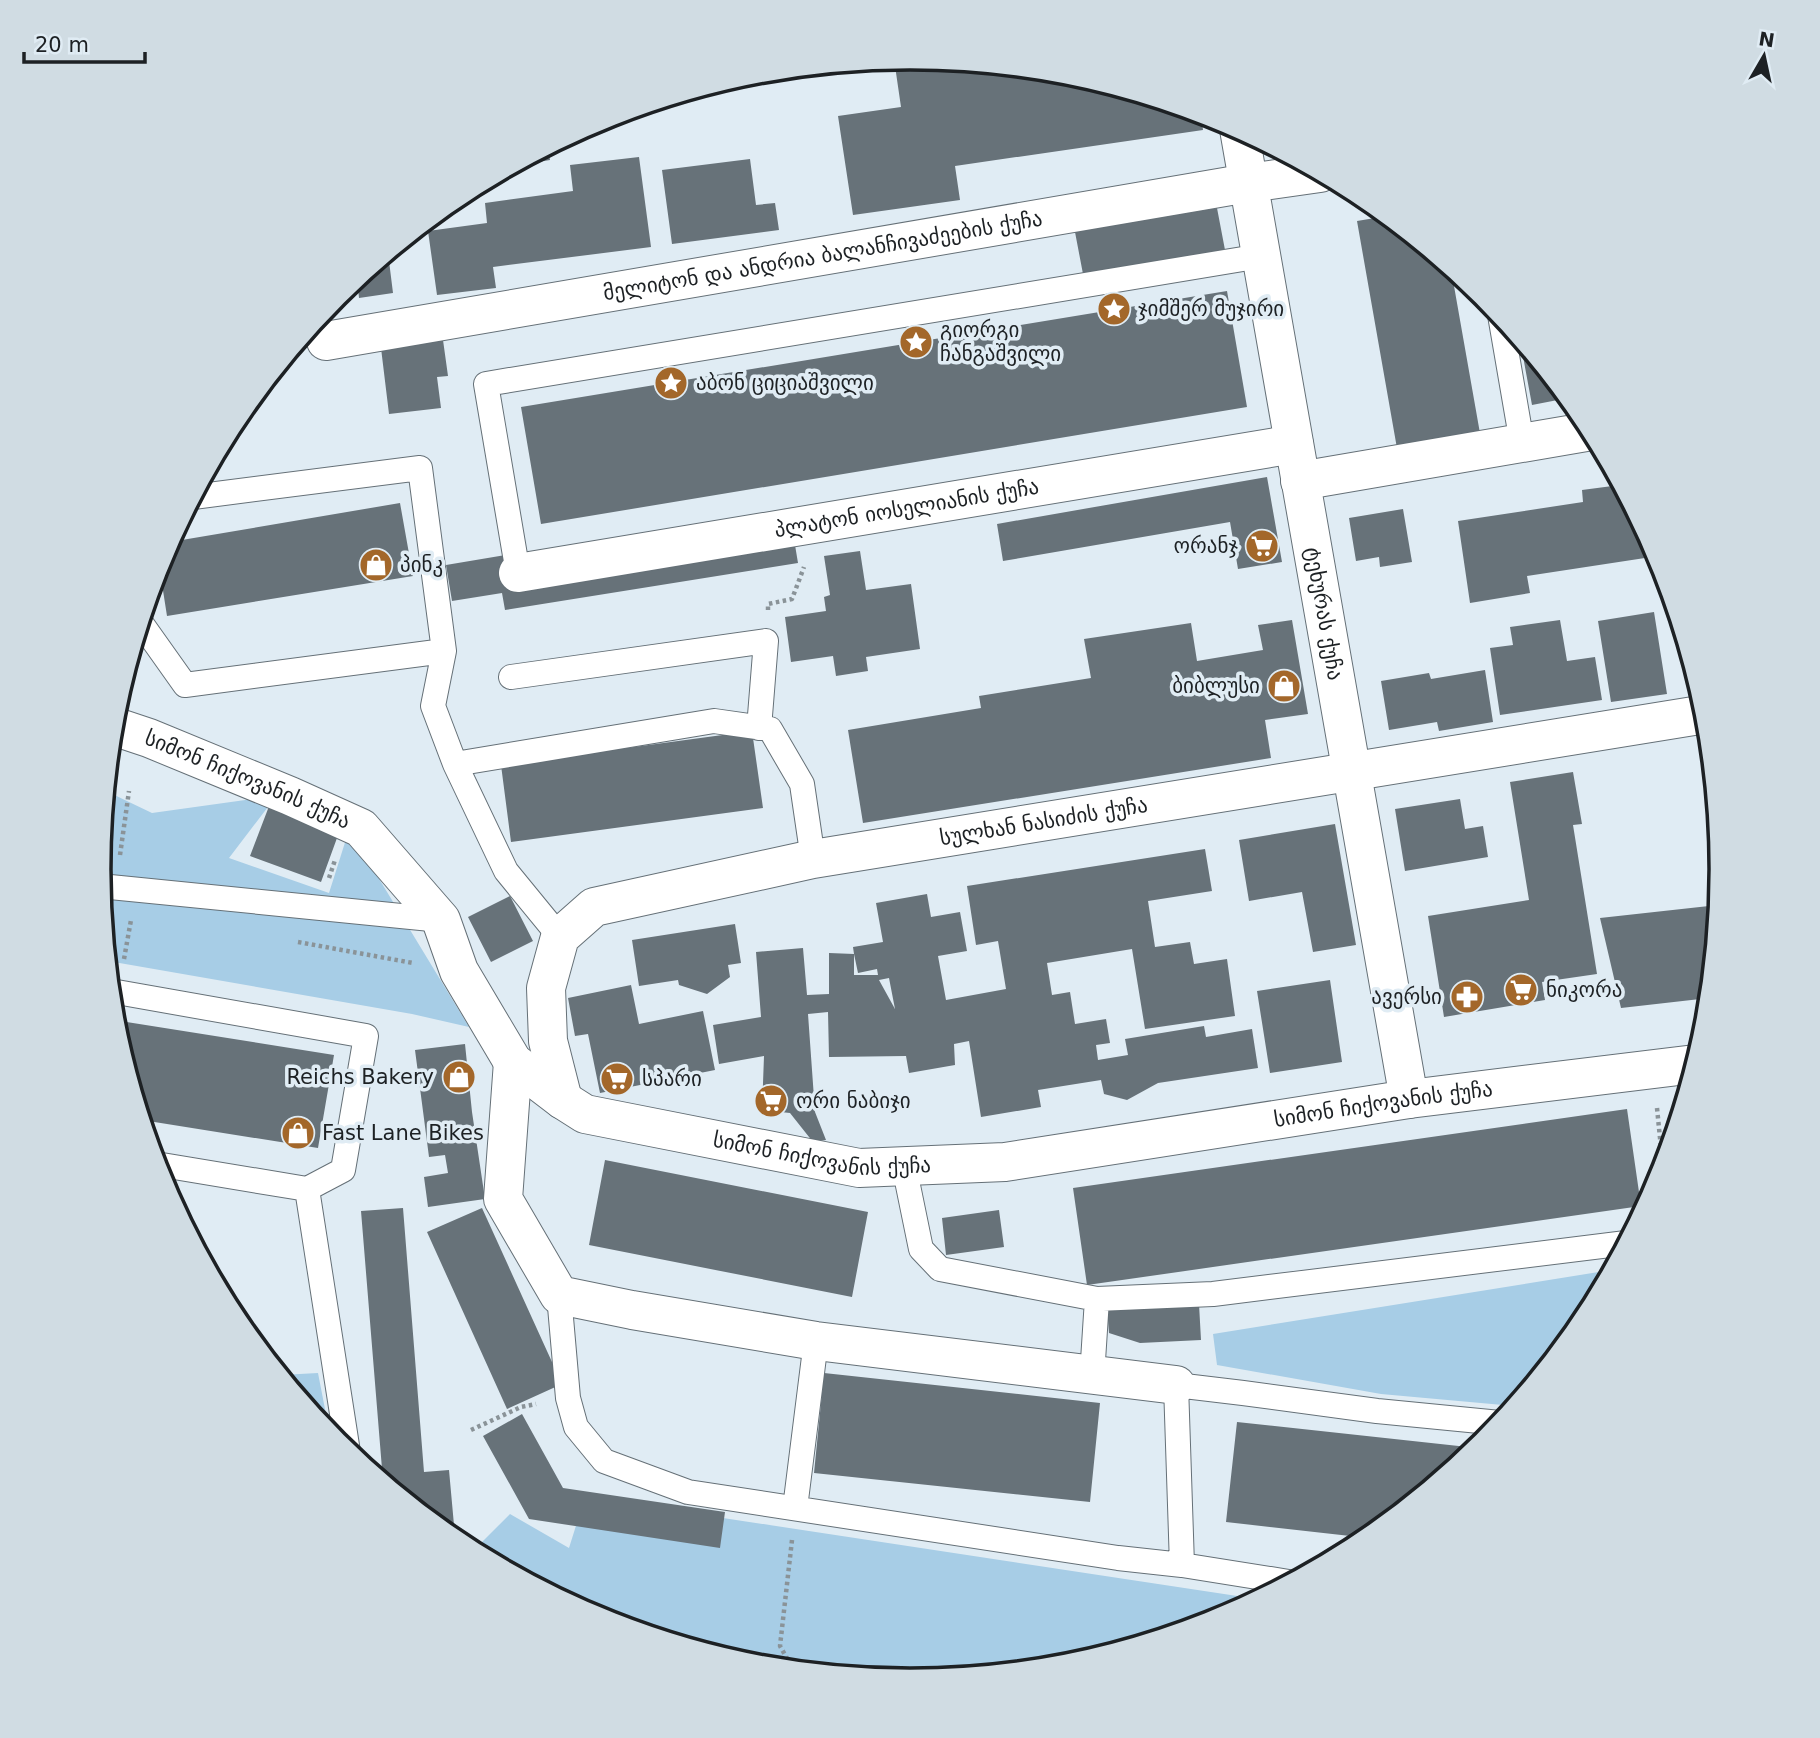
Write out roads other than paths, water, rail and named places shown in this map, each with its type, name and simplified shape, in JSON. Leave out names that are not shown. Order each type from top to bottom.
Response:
[{"type":"street","name":"ტეხურას ქუჩა","points":[[1241,142],[1409,1098]]},
{"type":"street","name":"მელიტონ და ანდრია ბალანჩივაძეების ქუჩა","points":[[327,341],[1306,175]]},
{"type":"street","points":[[1300,481],[1579,433]]},
{"type":"street","name":"პლატონ იოსელიანის ქუჩა","points":[[518,573],[1294,444]]},
{"type":"street","name":"სულხან ნასიძის ქუჩა","points":[[560,937],[594,907],[813,859],[1694,715]]},
{"type":"street","name":"სიმონ ჩიქოვანის ქუჩა","points":[[123,729],[290,796],[361,828],[441,920],[459,971],[513,1062],[586,1114],[859,1168],[1005,1162],[1409,1098],[1685,1065]]},
{"type":"street","points":[[560,937],[545,988],[548,1041],[563,1100]]},
{"type":"street","points":[[513,1062],[503,1199],[559,1295],[816,1341],[1176,1385]]},
{"type":"lane","points":[[518,573],[486,384],[1261,256]]},
{"type":"lane","points":[[1503,334],[1522,443]]},
{"type":"lane","points":[[204,496],[420,468],[444,650],[433,706],[455,764],[506,872],[560,937]]},
{"type":"lane","points":[[147,632],[185,685],[444,650]]},
{"type":"lane","points":[[511,677],[766,641],[759,728]]},
{"type":"lane","points":[[455,764],[714,721],[770,730],[802,784],[813,859]]},
{"type":"lane","points":[[112,887],[441,920]]},
{"type":"lane","points":[[121,992],[366,1036],[343,1170],[307,1189],[169,1166]]},
{"type":"lane","points":[[904,1166],[920,1249],[940,1269],[1097,1299],[1213,1294],[1615,1244]]},
{"type":"lane","points":[[307,1189],[345,1434]]},
{"type":"lane","points":[[559,1295],[568,1398],[576,1427],[604,1461],[688,1492],[1275,1580]]},
{"type":"lane","points":[[1092,1376],[1097,1299]]},
{"type":"lane","points":[[795,1507],[816,1341]]},
{"type":"lane","points":[[1182,1565],[1176,1385],[1377,1411],[1487,1422]]},
{"type":"place","name":"ჯიმშერ მუჯირი","points":[[1114,309]]},
{"type":"place","name":"გიორგი ჩანგაშვილი","points":[[916,342]]},
{"type":"place","name":"აბონ ციციაშვილი","points":[[671,383]]},
{"type":"place","name":"ორანჯ","points":[[1262,546]]},
{"type":"place","name":"პინკ","points":[[376,565]]},
{"type":"place","name":"ბიბლუსი","points":[[1284,686]]},
{"type":"place","name":"ნიკორა","points":[[1521,990]]},
{"type":"place","name":"ავერსი","points":[[1467,997]]},
{"type":"place","name":"Reichs Bakery","points":[[459,1077]]},
{"type":"place","name":"სპარი","points":[[617,1079]]},
{"type":"place","name":"ორი ნაბიჯი","points":[[771,1101]]},
{"type":"place","name":"Fast Lane Bikes","points":[[298,1133]]}]
